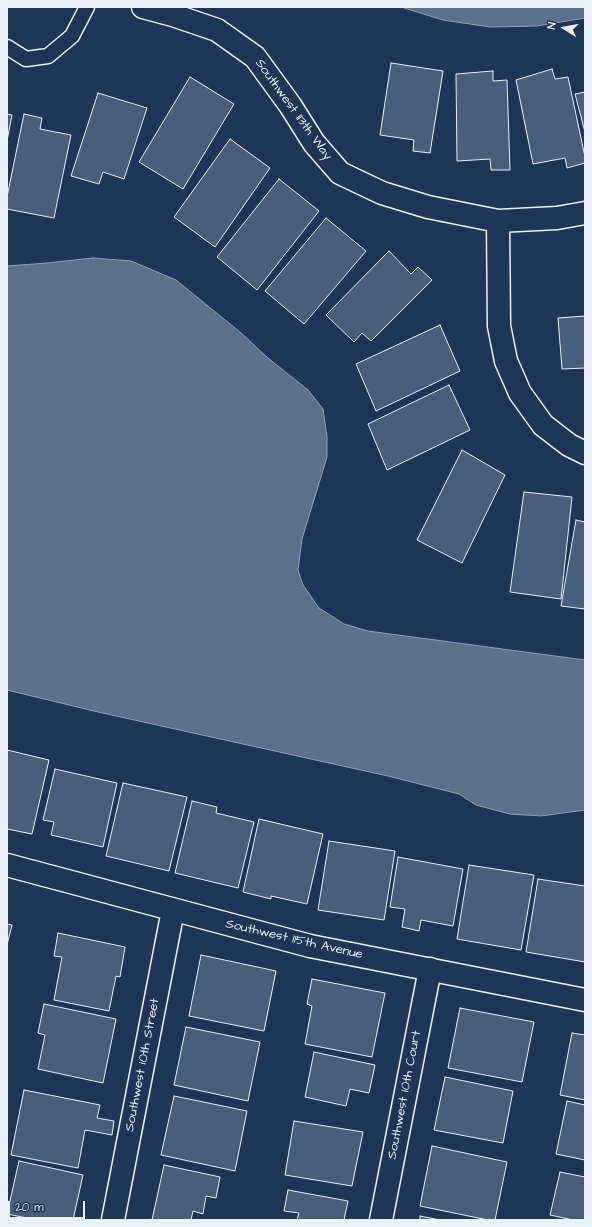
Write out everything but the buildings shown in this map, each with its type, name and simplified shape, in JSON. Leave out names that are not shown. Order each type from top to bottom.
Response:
[{"type":"street","name":"Southwest 113th Way","points":[[143,7],[217,30],[255,56],[290,105],[314,143],[340,173],[382,193],[421,205],[498,221],[557,218],[585,213]]},
{"type":"street","points":[[498,221],[499,326],[506,360],[520,393],[543,424],[569,445],[585,453]]},
{"type":"street","name":"Southwest 115th Avenue","points":[[7,865],[310,946],[585,1000]]},
{"type":"street","name":"Southwest 10th Street","points":[[113,1220],[173,910]]},
{"type":"street","name":"Southwest 10th Court","points":[[381,1220],[430,969]]},
{"type":"lane","points":[[7,47],[26,59],[48,56],[72,36],[87,7]]},
{"type":"water","points":[[401,7],[585,7],[585,18],[537,26],[490,27],[443,20]]},
{"type":"water","points":[[93,258],[131,261],[176,280],[308,390],[323,409],[327,437],[327,457],[302,539],[298,570],[303,585],[319,608],[344,624],[368,631],[585,660],[585,810],[541,816],[510,814],[476,805],[459,794],[388,776],[98,712],[7,690],[7,266]]}]
